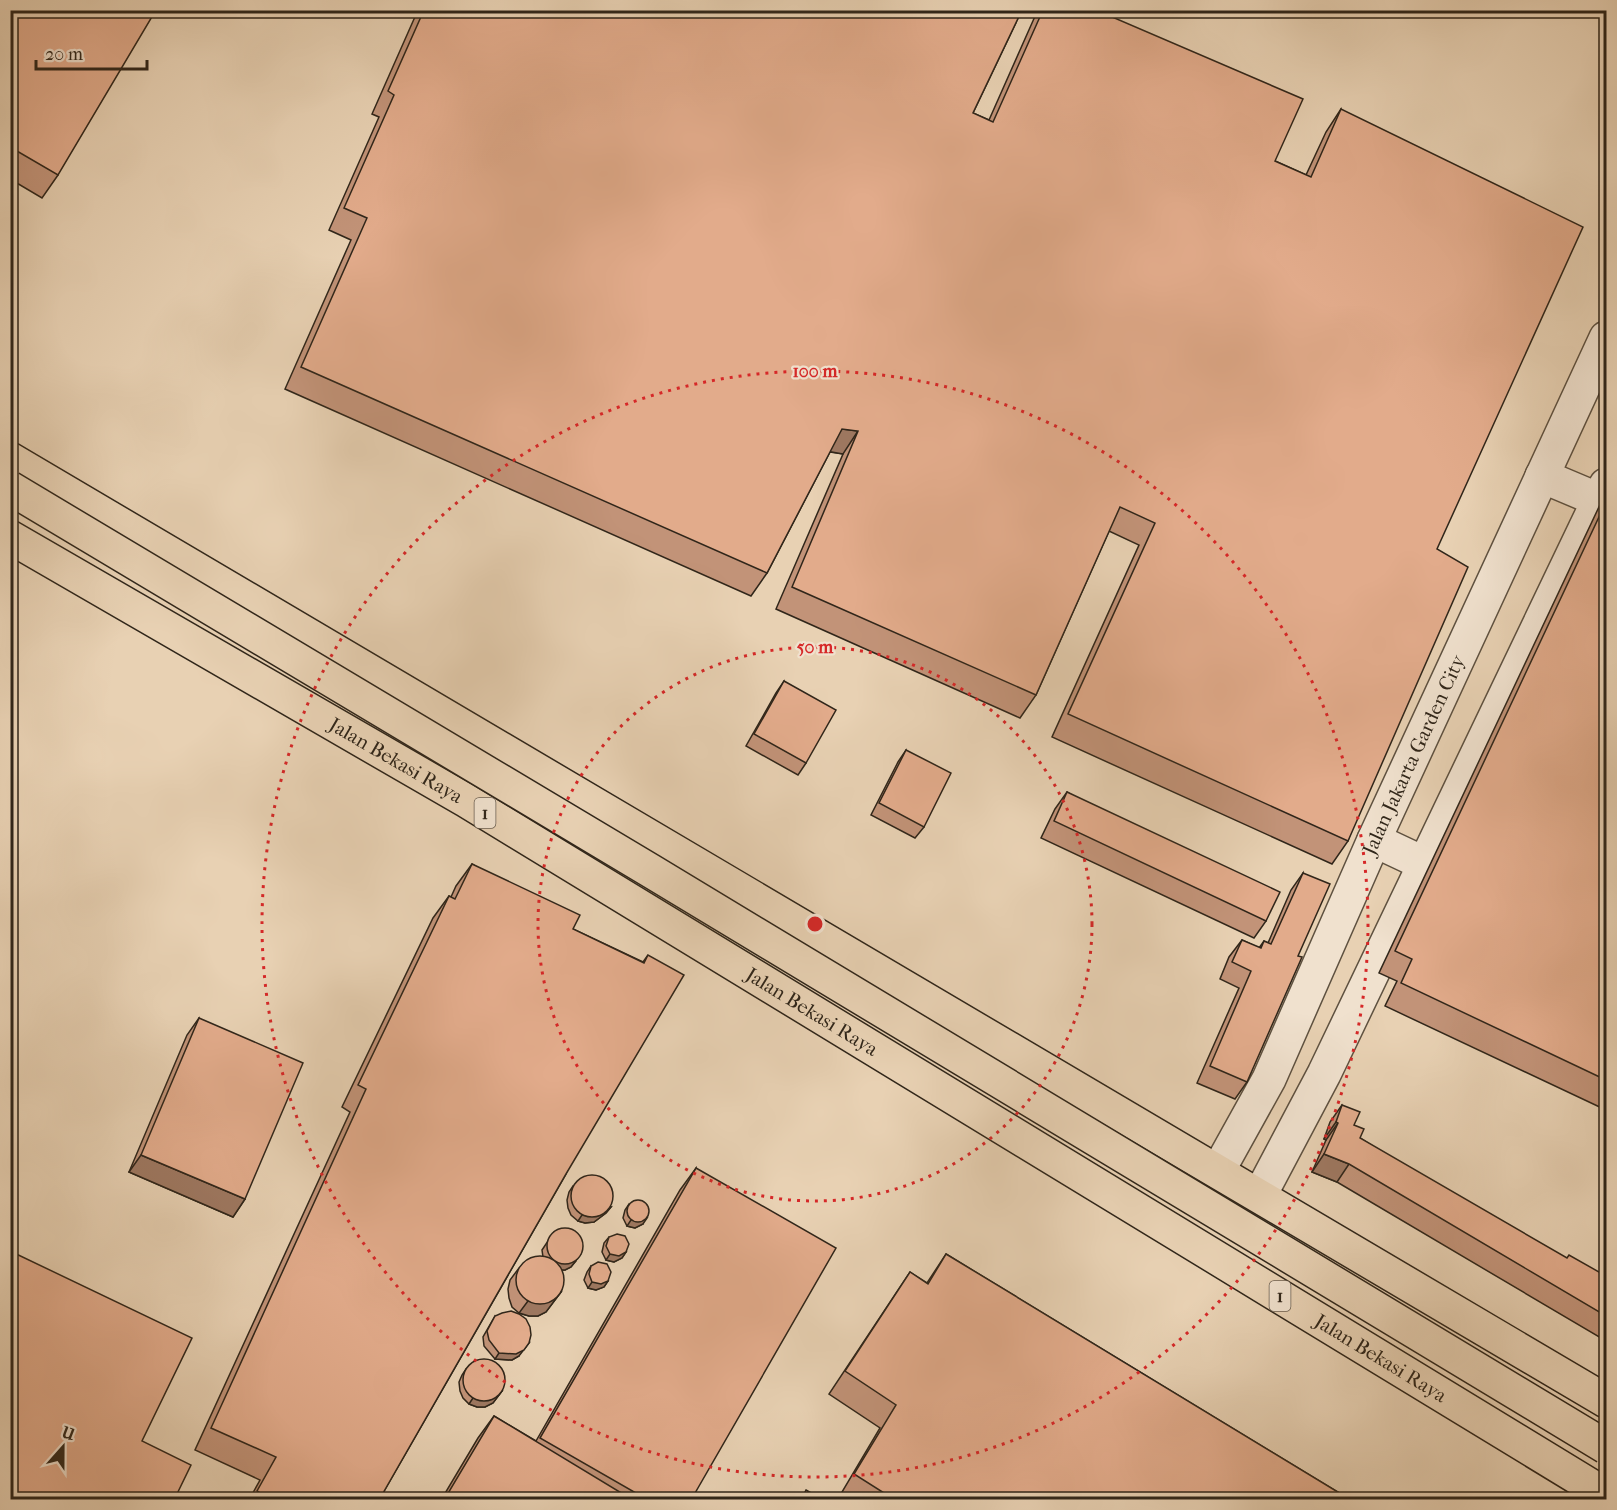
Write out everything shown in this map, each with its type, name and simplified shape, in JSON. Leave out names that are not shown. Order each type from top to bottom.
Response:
[{"type":"highway","points":[[10,459],[1606,1401]]},
{"type":"highway","points":[[16,541],[56,486]]},
{"type":"highway","points":[[10,488],[1606,1446]]},
{"type":"highway","name":"Jalan Bekasi Raya","points":[[16,541],[465,800],[1606,1495]]},
{"type":"highway","points":[[343,731],[378,677]]},
{"type":"highway","points":[[954,1098],[998,1043]]},
{"type":"street","name":"Jalan Jakarta Garden City","points":[[1218,1171],[1269,1079],[1374,840],[1606,338]]},
{"type":"street","points":[[1260,1195],[1324,1074],[1603,492],[1542,476]]},
{"type":"street","points":[[1374,840],[1425,864]]},
{"type":"building","points":[[10,10],[156,10],[58,175],[10,147]]},
{"type":"building","points":[[424,10],[1022,10],[973,113],[993,122],[1043,10],[1096,10],[1303,99],[1275,161],[1311,177],[1341,109],[1583,227],[1437,549],[1468,567],[1348,841],[1068,714],[1155,523],[1120,507],[1036,695],[792,587],[858,431],[842,429],[767,573],[301,367],[367,218],[344,208],[394,95],[388,91]]},
{"type":"building","points":[[1606,502],[1606,1080],[1401,983],[1412,959],[1395,951]]},
{"type":"building","points":[[784,681],[836,710],[806,763],[754,734]]},
{"type":"building","points":[[906,750],[951,773],[924,827],[879,803]]},
{"type":"building","points":[[1067,792],[1280,892],[1266,921],[1054,821]]},
{"type":"building","points":[[472,864],[580,915],[573,929],[644,963],[648,955],[684,975],[566,1174],[379,1500],[271,1500],[257,1491],[276,1457],[211,1428],[366,1089],[358,1085],[449,896],[455,899]]},
{"type":"building","points":[[1303,873],[1330,884],[1298,956],[1302,957],[1247,1082],[1210,1066],[1251,971],[1232,962],[1242,940],[1261,948],[1264,941],[1271,944]]},
{"type":"building","points":[[199,1018],[303,1063],[245,1199],[141,1155]]},
{"type":"building","points":[[1342,1105],[1360,1112],[1354,1125],[1364,1129],[1360,1138],[1567,1258],[1569,1255],[1606,1276],[1606,1286],[1602,1294],[1606,1296],[1606,1316],[1349,1164],[1324,1154],[1338,1123],[1336,1122]]},
{"type":"building","points":[[696,1168],[836,1248],[691,1500],[648,1500],[540,1438]]},
{"type":"building","points":[[592,1175],[607,1181],[613,1196],[607,1211],[592,1217],[577,1211],[571,1196],[577,1181]]},
{"type":"building","points":[[638,1200],[646,1203],[649,1211],[646,1219],[638,1222],[630,1219],[627,1211],[630,1203]]},
{"type":"building","points":[[565,1228],[578,1233],[583,1246],[578,1259],[565,1264],[552,1259],[547,1246],[552,1233]]},
{"type":"building","points":[[617,1234],[625,1236],[629,1244],[626,1252],[619,1256],[610,1254],[606,1246],[609,1237]]},
{"type":"building","points":[[10,1251],[192,1338],[142,1441],[191,1465],[174,1500],[10,1500]]},
{"type":"building","points":[[946,1254],[1351,1500],[895,1500],[854,1474],[896,1405],[845,1371],[910,1272],[928,1284]]},
{"type":"building","points":[[540,1256],[557,1263],[564,1280],[557,1297],[540,1304],[523,1297],[516,1280],[523,1263]]},
{"type":"building","points":[[598,1262],[607,1264],[611,1272],[608,1281],[601,1284],[592,1282],[589,1274],[591,1266]]},
{"type":"building","points":[[511,1311],[526,1319],[531,1335],[529,1343],[524,1350],[516,1354],[499,1353],[489,1340],[487,1331],[495,1316]]},
{"type":"building","points":[[484,1359],[499,1365],[505,1380],[499,1395],[484,1401],[469,1395],[463,1380],[469,1365]]},
{"type":"building","points":[[494,1416],[633,1500],[444,1500]]},
{"type":"building","points":[[806,1490],[823,1500],[801,1500]]}]
